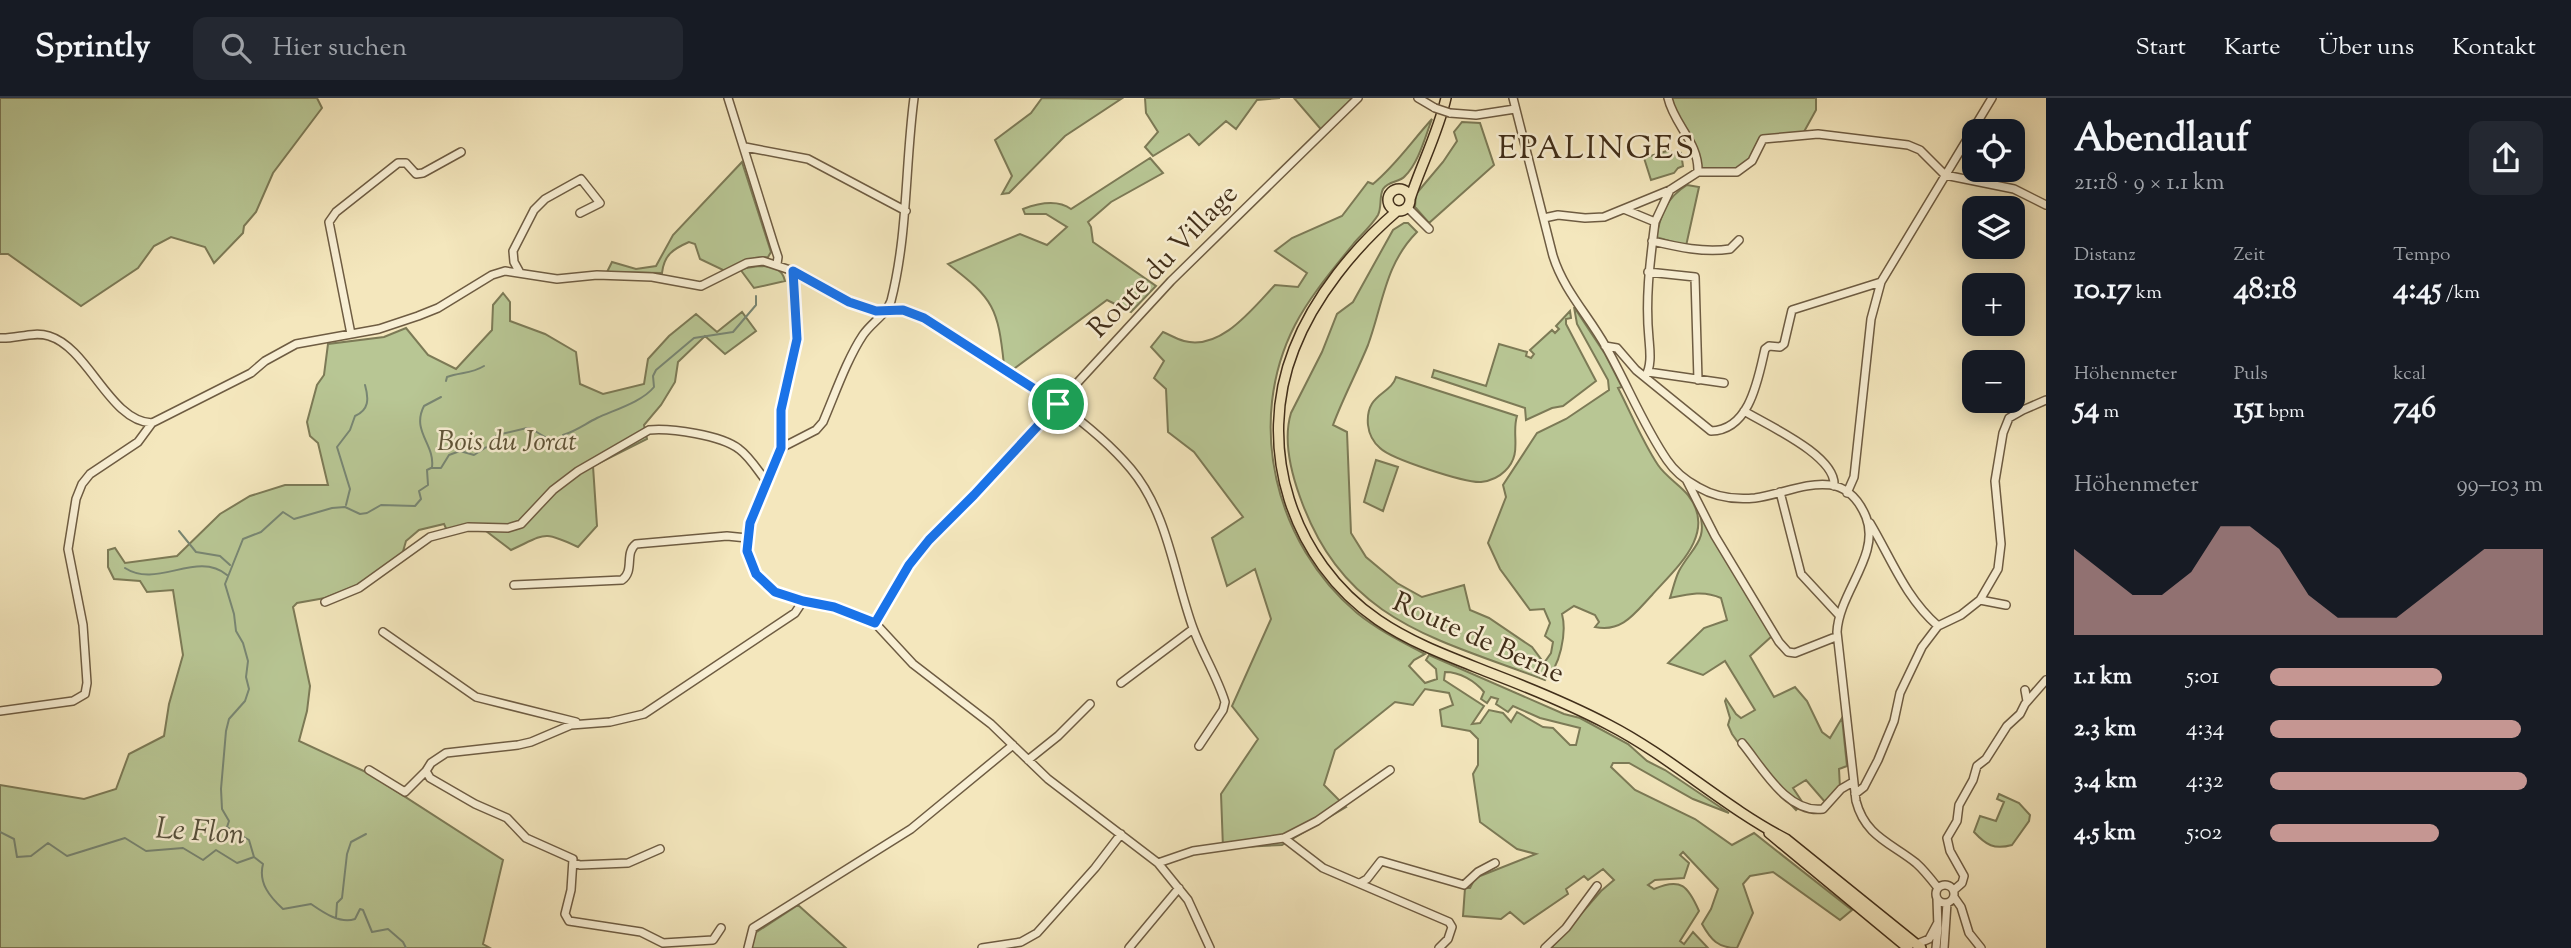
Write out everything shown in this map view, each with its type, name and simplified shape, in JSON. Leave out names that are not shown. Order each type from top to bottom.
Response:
[{"type":"main road","points":[[1418,172],[1390,192],[1387,201],[1391,208],[1397,211],[1409,203],[1446,98]]},
{"type":"main road","points":[[1399,188],[1406,192],[1409,203]]},
{"type":"main road","name":"Route de Berne","points":[[1375,231],[1387,201]]},
{"type":"main road","name":"Route de Berne","points":[[1397,211],[1375,231],[1333,282],[1309,317],[1293,351],[1281,395],[1278,437],[1283,477],[1296,520],[1316,557],[1351,599],[1392,629],[1444,655],[1569,705],[1656,752],[1762,827],[1780,845],[1915,947]]},
{"type":"street","points":[[728,98],[778,257],[777,264]]},
{"type":"street","points":[[781,448],[816,430],[823,422],[862,337],[873,321],[888,310],[896,282],[906,211],[906,176],[914,98]]},
{"type":"street","name":"Route du Village","points":[[875,623],[909,565],[929,540],[974,495],[1171,281],[1358,98]]},
{"type":"street","points":[[1418,98],[1450,113],[1476,115],[1516,109]]},
{"type":"street","points":[[1513,98],[1555,261],[1563,280],[1605,346],[1667,460],[1677,473],[1687,481],[1722,497],[1754,498],[1814,483],[1834,486],[1847,493],[1859,505],[1910,596],[1938,626]]},
{"type":"street","points":[[1668,98],[1677,122],[1689,138],[1697,157],[1698,172]]},
{"type":"street","points":[[1847,493],[1854,477],[1871,319],[1881,282],[1992,98]]},
{"type":"street","points":[[1544,218],[1558,215],[1598,218],[1626,210],[1670,190],[1698,172],[1737,172],[1747,167],[1763,139],[1818,134],[1908,145],[1920,150],[1945,175],[2006,187],[2026,193],[2046,205]]},
{"type":"street","points":[[745,147],[808,159],[906,211]]},
{"type":"street","points":[[351,334],[328,222],[398,163],[406,163],[416,174],[424,173],[461,152]]},
{"type":"street","points":[[519,271],[513,254],[515,246],[534,210],[545,199],[581,179],[600,203],[580,213]]},
{"type":"street","points":[[1646,374],[1650,349],[1647,315],[1652,241],[1655,222],[1670,190]]},
{"type":"street","points":[[1409,203],[1429,229]]},
{"type":"street","points":[[1626,210],[1655,222]]},
{"type":"street","points":[[1652,241],[1687,249],[1727,250],[1739,240]]},
{"type":"street","points":[[0,711],[73,701],[85,694],[87,683],[83,625],[68,549],[76,499],[90,474],[138,442],[152,423],[251,373],[289,347],[306,341],[379,329],[418,316],[438,308],[492,275],[505,271],[519,271],[557,279],[597,275],[652,277],[701,286],[747,263],[763,261],[793,271],[849,302],[876,311],[903,310],[924,318],[1058,404],[1132,470],[1161,525],[1193,629],[1225,702],[1223,710],[1199,746]]},
{"type":"street","points":[[793,271],[797,339],[781,410],[781,448],[747,538],[751,564],[763,582],[775,592],[834,607],[875,623],[914,664],[991,724],[1048,779],[1158,863],[1179,888],[1197,917],[1210,948]]},
{"type":"street","points":[[1648,272],[1695,277],[1698,380]]},
{"type":"street","points":[[1605,346],[1616,348],[1711,431],[1720,431],[1742,415],[1758,377],[1765,349],[1784,344],[1792,310],[1881,282]]},
{"type":"street","points":[[0,338],[38,334],[60,341],[78,355],[90,374],[120,407],[141,421],[152,423]]},
{"type":"street","points":[[1646,374],[1724,383]]},
{"type":"street","points":[[1855,794],[1864,787],[1876,765],[1894,721],[1900,693],[1922,647],[1938,626],[1961,615],[1980,600],[1998,569],[2001,544],[1995,481],[2003,433],[2009,418],[2046,400]]},
{"type":"street","points":[[1744,411],[1815,454],[1833,475],[1834,486]]},
{"type":"street","points":[[325,602],[359,588],[430,537],[468,527],[508,528],[521,524],[553,490],[578,471],[649,430],[660,429],[698,435],[729,443],[743,452],[767,482]]},
{"type":"street","points":[[1687,481],[1715,536],[1779,642],[1788,652],[1795,653],[1833,638]]},
{"type":"street","points":[[1780,492],[1803,579],[1839,615]]},
{"type":"street","points":[[1866,517],[1869,531],[1866,556],[1839,615],[1838,645],[1855,794],[1860,814],[1872,833],[1915,863],[1938,888]]},
{"type":"street","points":[[514,585],[622,580],[629,572],[630,551],[636,544],[727,536],[747,538]]},
{"type":"street","points":[[1980,600],[2006,605]]},
{"type":"street","points":[[369,770],[403,792],[426,771],[434,759],[446,753],[531,742],[562,728],[628,719],[656,708],[795,613],[803,601]]},
{"type":"street","points":[[1121,683],[1193,629]]},
{"type":"street","points":[[383,632],[476,696],[581,724]]},
{"type":"street","points":[[1944,948],[1947,903],[1964,876],[1952,855],[1947,838],[1956,821],[1959,805],[1978,765],[2046,680]]},
{"type":"street","points":[[2025,690],[2028,701]]},
{"type":"street","points":[[1028,760],[1058,736],[1090,704]]},
{"type":"street","points":[[1742,743],[1788,798],[1802,808],[1823,808],[1841,789],[1853,782]]},
{"type":"street","points":[[748,948],[753,928],[911,829],[1013,745]]},
{"type":"street","points":[[1158,863],[1193,851],[1284,838],[1317,821],[1390,770]]},
{"type":"street","points":[[426,771],[430,778],[475,804],[507,818],[522,836],[570,857],[574,863],[628,863],[660,849]]},
{"type":"street","points":[[982,948],[1021,942],[1037,933],[1095,868],[1121,834]]},
{"type":"street","points":[[1284,838],[1323,868],[1449,922],[1451,933],[1439,948]]},
{"type":"street","points":[[1360,883],[1367,879],[1381,861],[1464,885],[1478,872],[1495,863]]},
{"type":"street","points":[[574,863],[565,914],[569,920],[641,932],[665,943],[713,940],[722,928]]},
{"type":"street","points":[[1938,888],[1946,885],[1954,894],[1969,933],[1981,948]]},
{"type":"street","points":[[1545,948],[1566,929],[1597,886]]},
{"type":"street","points":[[1129,948],[1179,888]]},
{"type":"street","points":[[1936,948],[1938,888]]},
{"type":"street","points":[[1937,899],[1947,903]]},
{"type":"street","points":[[1915,947],[1929,939],[1938,920]]},
{"type":"green space","points":[[0,98],[317,98],[322,108],[273,173],[256,212],[244,226],[243,233],[214,263],[205,247],[171,237],[154,246],[138,268],[81,306],[8,254],[0,254]]},
{"type":"green space","points":[[1042,98],[1121,99],[1065,136],[1009,193],[1002,194],[1012,176],[995,140],[1031,113]]},
{"type":"green space","points":[[1145,98],[1280,98],[1257,100],[1236,129],[1226,121],[1199,145],[1189,134],[1153,156],[1145,147],[1158,132],[1146,113]]},
{"type":"green space","points":[[1294,98],[1352,98],[1355,105],[1325,134]]},
{"type":"green space","points":[[1669,98],[1816,98],[1816,110],[1800,139],[1761,139],[1750,161],[1738,171],[1698,172],[1696,154]]},
{"type":"green space","points":[[1432,119],[1414,164],[1403,178],[1383,189],[1378,215],[1308,303],[1295,325],[1280,362],[1272,401],[1271,441],[1276,480],[1288,517],[1306,553],[1329,585],[1357,613],[1425,654],[1409,666],[1425,683],[1437,679],[1436,669],[1426,660],[1429,655],[1564,714],[1580,718],[1628,744],[1647,761],[1729,813],[1693,799],[1629,763],[1613,763],[1611,767],[1635,790],[1695,819],[1732,845],[1754,833],[1852,910],[1840,920],[1773,872],[1750,876],[1743,884],[1753,913],[1737,948],[1720,945],[1712,939],[1702,924],[1718,889],[1683,852],[1680,855],[1689,863],[1684,878],[1655,880],[1648,885],[1654,889],[1677,884],[1687,890],[1699,911],[1680,941],[1684,944],[1693,932],[1708,948],[1551,948],[1614,880],[1603,869],[1588,880],[1584,876],[1566,889],[1568,894],[1524,924],[1510,912],[1501,919],[1463,916],[1465,888],[1470,888],[1475,878],[1536,854],[1517,849],[1480,822],[1473,774],[1478,765],[1478,739],[1470,731],[1442,726],[1440,710],[1453,705],[1449,693],[1425,689],[1413,705],[1395,702],[1335,750],[1324,785],[1346,807],[1282,845],[1223,848],[1221,794],[1258,739],[1232,706],[1271,619],[1255,569],[1227,586],[1212,538],[1243,517],[1194,452],[1168,432],[1166,389],[1154,378],[1164,361],[1151,347],[1163,332],[1184,341],[1211,340],[1235,325],[1275,285],[1298,287],[1307,273],[1275,251],[1292,238],[1342,216],[1368,182],[1373,184],[1381,177]],"holes":[[[1445,672],[1451,672],[1476,684],[1484,692],[1481,699],[1487,703],[1491,697],[1498,699],[1496,704],[1508,712],[1513,706],[1540,718],[1580,728],[1576,745],[1570,745],[1553,728],[1543,727],[1517,712],[1511,722],[1503,713],[1489,710],[1480,723],[1472,724],[1484,706],[1444,680]]]},
{"type":"green space","points":[[1462,122],[1480,123],[1494,165],[1429,223],[1415,207],[1416,194],[1457,141],[1454,132]]},
{"type":"green space","points":[[1670,150],[1672,155],[1681,153],[1683,166],[1674,173],[1651,180],[1644,158]]},
{"type":"green space","points":[[1150,158],[1163,173],[1111,202],[1088,222],[1093,242],[1156,286],[1131,312],[1107,300],[1011,371],[1004,365],[999,330],[991,306],[975,287],[948,264],[1020,234],[1047,245],[1067,227],[1046,214],[1025,214],[1023,209],[1048,203],[1071,209]]},
{"type":"green space","points":[[742,162],[771,252],[768,257],[755,258],[725,271],[700,259],[695,244],[689,242],[670,253],[662,273],[607,272],[612,262],[636,269],[656,266],[673,235]]},
{"type":"green space","points":[[1687,185],[1699,187],[1686,246],[1656,237],[1666,207],[1674,195]]},
{"type":"green space","points":[[1408,223],[1417,232],[1406,244],[1391,271],[1368,345],[1333,425],[1347,432],[1351,533],[1366,557],[1397,583],[1422,597],[1464,585],[1470,610],[1489,618],[1532,647],[1544,663],[1551,653],[1553,642],[1545,636],[1550,623],[1544,609],[1530,610],[1500,569],[1488,543],[1506,497],[1503,485],[1537,433],[1566,419],[1609,390],[1608,380],[1577,324],[1574,307],[1605,354],[1622,387],[1618,388],[1652,456],[1688,495],[1696,509],[1696,536],[1682,562],[1627,620],[1605,628],[1595,627],[1599,622],[1595,615],[1574,606],[1562,614],[1564,630],[1561,649],[1555,667],[1545,680],[1430,636],[1397,619],[1368,598],[1341,572],[1319,539],[1300,497],[1288,444],[1291,413],[1322,352],[1337,314],[1353,302],[1393,230]]},
{"type":"green space","points":[[759,266],[779,270],[785,281],[754,288],[740,269]]},
{"type":"green space","name":"Bois du Jorat","points":[[503,293],[510,302],[510,321],[545,334],[576,352],[580,384],[603,394],[644,384],[648,359],[669,336],[696,314],[717,332],[742,312],[756,331],[725,354],[705,336],[678,362],[675,382],[644,425],[647,439],[593,466],[597,526],[578,547],[544,536],[511,550],[482,528],[448,533],[444,524],[419,530],[406,541],[402,555],[358,585],[325,598],[297,603],[293,607],[310,686],[299,741],[368,773],[503,860],[483,944],[490,948],[0,948],[0,785],[84,799],[116,789],[129,754],[164,736],[169,704],[183,655],[173,590],[147,592],[140,581],[114,579],[108,567],[108,550],[115,548],[125,563],[177,556],[220,514],[250,496],[285,485],[328,485],[318,443],[310,436],[307,422],[317,385],[324,375],[328,344],[384,337],[406,328],[428,355],[456,369],[492,330],[493,305]]},
{"type":"green space","points":[[1570,311],[1571,318],[1566,319],[1566,324],[1596,381],[1563,406],[1526,420],[1525,408],[1432,377],[1434,370],[1486,386],[1499,344],[1527,352],[1526,356],[1531,358],[1534,354],[1530,350],[1552,330],[1555,333],[1559,329],[1556,326]]},
{"type":"green space","points":[[1396,377],[1517,416],[1514,458],[1510,465],[1503,473],[1488,481],[1473,481],[1413,464],[1380,448],[1370,435],[1368,414],[1374,400],[1389,388]]},
{"type":"green space","points":[[1376,460],[1398,467],[1383,511],[1364,502]]},
{"type":"green space","points":[[1698,509],[1772,636],[1750,656],[1774,697],[1795,687],[1807,701],[1822,732],[1830,738],[1842,718],[1847,766],[1839,769],[1840,788],[1825,802],[1806,780],[1793,788],[1803,803],[1796,810],[1754,765],[1732,734],[1728,725],[1730,718],[1726,699],[1741,718],[1755,710],[1725,661],[1703,675],[1668,663],[1704,628],[1727,620],[1721,598],[1696,594],[1670,598],[1679,571],[1701,536]]},
{"type":"green space","points":[[1999,794],[2019,803],[2030,815],[2029,821],[2012,845],[1995,847],[1974,832],[1980,816],[1996,821],[2004,802],[1997,799]]},
{"type":"green space","points":[[798,905],[846,948],[752,948],[752,935]]},
{"type":"waterway","points":[[563,435],[649,392],[654,387],[653,376],[656,370],[694,338],[733,332],[756,305],[756,296]]},
{"type":"waterway","points":[[446,381],[447,377],[484,366]]},
{"type":"waterway","points":[[346,505],[350,489],[337,447],[350,430],[355,416],[365,407],[365,385]]},
{"type":"waterway","points":[[432,467],[430,451],[420,423],[421,415],[424,406],[441,397]]},
{"type":"waterway","points":[[254,857],[249,840],[227,827],[229,821],[222,809],[221,789],[229,719],[245,701],[249,689],[246,677],[248,661],[236,631],[225,584],[243,539],[261,532],[283,512],[294,519],[332,508],[345,507],[360,514],[381,505],[415,506],[421,499],[419,491],[428,485],[427,470],[441,468],[449,455],[460,451],[474,455],[488,446],[497,435],[527,428],[550,440],[556,438]]},
{"type":"waterway","points":[[179,531],[196,552],[220,556],[230,565]]},
{"type":"waterway","points":[[125,568],[150,574],[203,566],[215,568],[227,575]]},
{"type":"waterway","name":"Le Flon","points":[[0,832],[14,839],[17,857],[31,856],[48,843],[67,856],[125,838],[146,851],[183,848],[203,860],[216,850],[237,863],[254,857],[263,864],[262,877],[266,889],[283,909],[311,904],[332,917],[344,920],[355,919],[360,909],[363,910],[372,932],[388,929],[406,948]]},
{"type":"waterway","points":[[336,918],[351,842],[366,834]]},
{"type":"district","name":"EPALINGES","points":[[1597,150]]},
{"type":"route","points":[[793,271],[849,302],[876,311],[903,310],[924,318],[1058,404],[929,540],[909,565],[875,623],[834,607],[775,592],[756,574],[747,551],[747,538],[750,523],[781,448],[781,410],[797,339],[793,271]]}]
